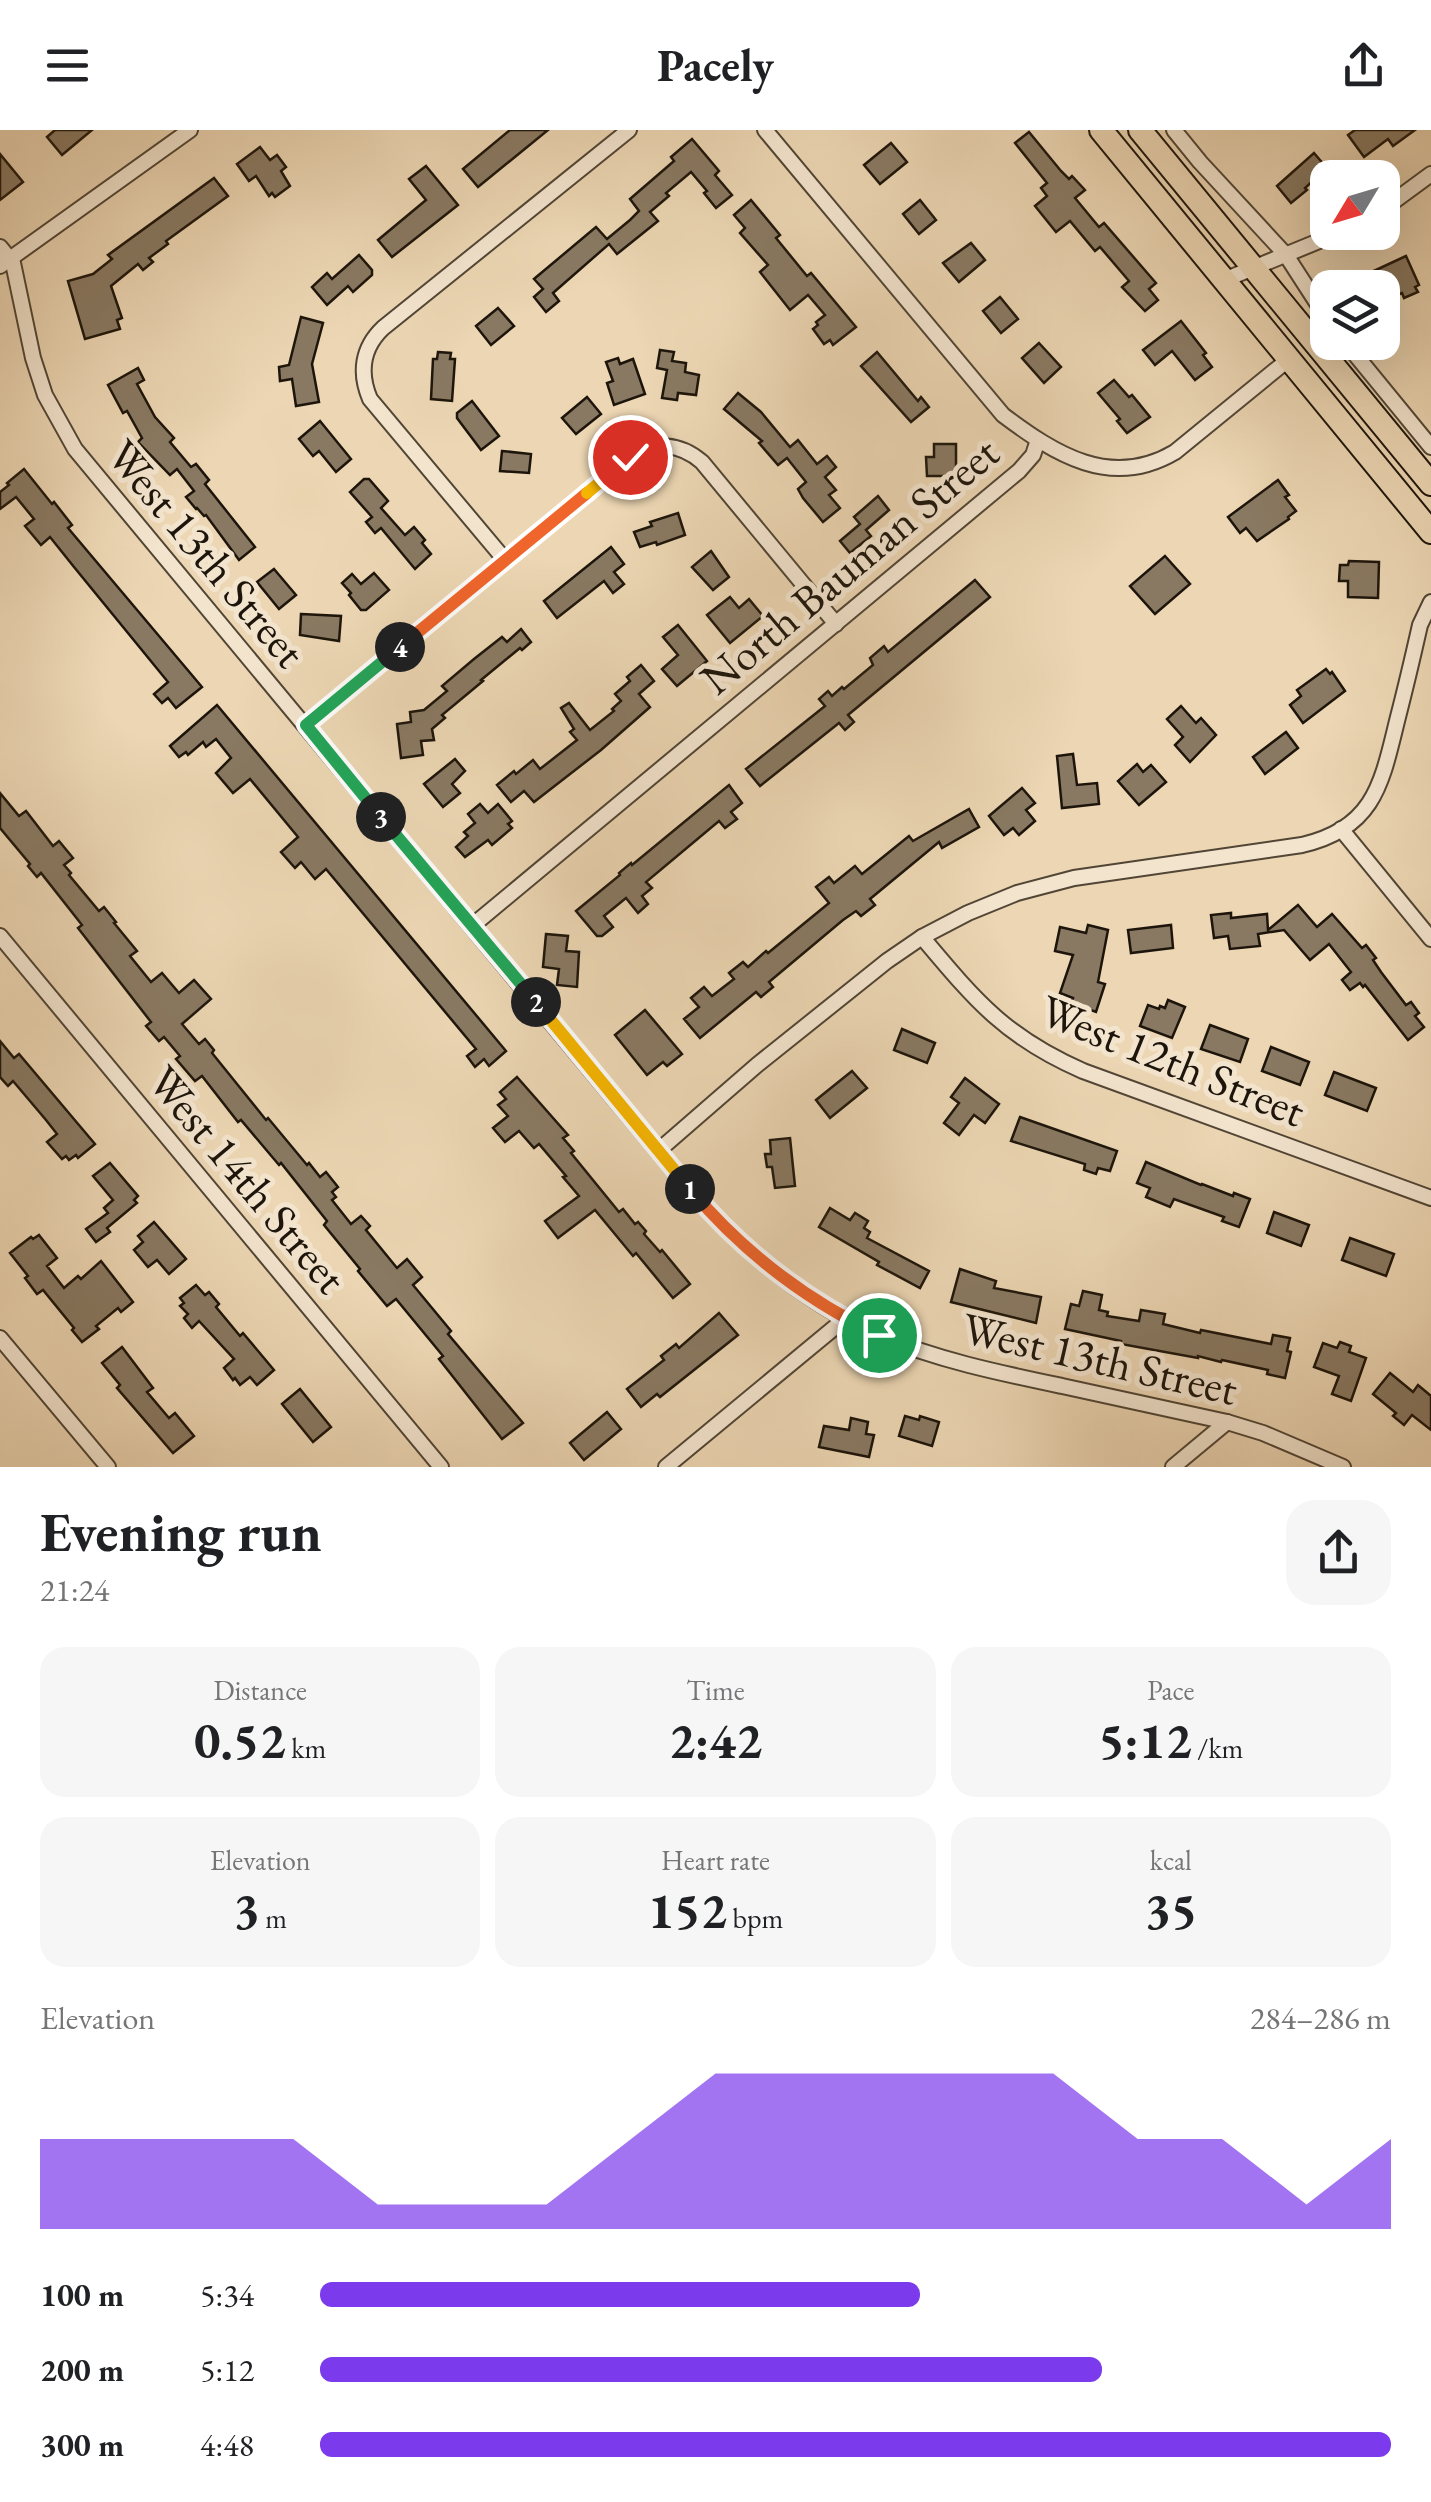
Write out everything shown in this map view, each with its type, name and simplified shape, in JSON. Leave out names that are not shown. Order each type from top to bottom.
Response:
[{"type":"main road","points":[[1101,130],[1431,532]]},
{"type":"main road","points":[[1140,130],[1431,484]]},
{"type":"street","points":[[4,257],[190,130]]},
{"type":"street","points":[[505,560],[368,394],[363,368],[366,350],[377,333],[629,130]]},
{"type":"street","points":[[765,130],[1004,414],[1038,440]]},
{"type":"street","points":[[1174,130],[1286,255],[1310,292]]},
{"type":"street","points":[[1400,197],[1431,174]]},
{"type":"street","points":[[1224,280],[1310,245]]},
{"type":"street","name":"West 13th Street","points":[[4,257],[20,290],[33,358],[45,395],[66,436],[89,467],[658,1151],[748,1250],[795,1287],[879,1335],[969,1365],[1227,1422],[1344,1467]]},
{"type":"street","name":"North Bauman Street","points":[[472,926],[1024,466],[1038,440],[1062,454],[1097,466],[1118,469],[1148,464],[1175,452],[1289,359]]},
{"type":"street","points":[[1360,360],[1431,447]]},
{"type":"street","points":[[306,725],[630,457],[655,446],[678,448],[702,462],[836,624]]},
{"type":"street","points":[[658,1151],[887,961],[922,937],[995,901],[1059,881],[1302,845],[1342,830],[1367,807],[1384,777],[1420,625],[1431,602]]},
{"type":"street","points":[[1342,830],[1431,939]]},
{"type":"street","name":"West 14th Street","points":[[0,936],[442,1467]]},
{"type":"street","name":"West 12th Street","points":[[922,937],[986,1010],[1048,1055],[1431,1198]]},
{"type":"street","points":[[666,1467],[846,1318]]},
{"type":"street","points":[[0,1338],[108,1467]]},
{"type":"street","points":[[1173,1467],[1227,1422]]},
{"type":"building","points":[[55,130],[92,130],[62,155],[47,137]]},
{"type":"building","points":[[510,130],[548,130],[478,187],[463,169]]},
{"type":"building","points":[[1355,130],[1415,130],[1393,146],[1388,139],[1364,157],[1348,135]]},
{"type":"building","points":[[1029,132],[1061,171],[1085,190],[1075,198],[1099,227],[1104,223],[1156,283],[1149,289],[1158,300],[1145,311],[1122,287],[1129,281],[1100,247],[1095,251],[1070,221],[1056,232],[1035,206],[1047,196],[1041,188],[1047,183],[1015,143]]},
{"type":"building","points":[[692,139],[719,171],[715,175],[732,195],[716,208],[691,172],[650,212],[658,221],[617,254],[609,244],[553,293],[559,301],[546,312],[534,297],[543,289],[534,279],[596,227],[607,239],[630,220],[639,211],[630,199],[674,161],[671,157]]},
{"type":"building","points":[[891,143],[907,162],[880,184],[864,165]]},
{"type":"building","points":[[260,147],[270,160],[277,155],[286,167],[281,171],[290,186],[275,197],[272,193],[269,196],[256,176],[249,181],[237,164]]},
{"type":"building","points":[[1314,153],[1320,160],[1310,160],[1310,183],[1291,203],[1277,186]]},
{"type":"building","points":[[0,154],[23,182],[0,200]]},
{"type":"building","points":[[426,166],[458,205],[392,257],[378,240],[426,200],[409,179]]},
{"type":"building","points":[[214,178],[228,196],[166,241],[168,244],[149,258],[153,262],[143,270],[138,264],[111,286],[122,318],[117,320],[120,329],[85,339],[68,281],[93,274],[112,259],[108,255]]},
{"type":"building","points":[[751,200],[807,276],[811,273],[856,327],[833,345],[830,340],[824,344],[813,329],[825,315],[808,295],[790,310],[760,272],[768,265],[740,233],[745,228],[734,215]]},
{"type":"building","points":[[920,200],[936,220],[919,234],[903,214]]},
{"type":"building","points":[[971,243],[985,260],[959,282],[943,263]]},
{"type":"building","points":[[359,255],[372,275],[353,292],[348,286],[327,305],[312,287],[327,273],[332,279]]},
{"type":"building","points":[[1406,256],[1419,285],[1415,287],[1418,292],[1404,298],[1400,294],[1400,270],[1376,270]]},
{"type":"building","points":[[1000,297],[1018,319],[1001,333],[983,311]]},
{"type":"building","points":[[498,308],[514,326],[491,345],[476,326]]},
{"type":"building","points":[[301,317],[323,323],[312,364],[319,402],[296,406],[292,379],[280,381],[279,367],[289,365]]},
{"type":"building","points":[[1181,321],[1212,367],[1195,380],[1172,351],[1155,365],[1143,350]]},
{"type":"building","points":[[1039,343],[1061,367],[1044,383],[1022,358]]},
{"type":"building","points":[[660,350],[674,352],[672,361],[686,363],[685,372],[699,375],[696,395],[678,393],[677,400],[662,398],[667,370],[657,368]]},
{"type":"building","points":[[438,352],[451,353],[450,359],[455,359],[452,401],[431,399],[433,359],[437,359]]},
{"type":"building","points":[[877,352],[918,401],[921,397],[929,407],[911,422],[861,366]]},
{"type":"building","points":[[618,358],[620,364],[633,359],[645,394],[614,405],[607,383],[613,381],[606,362]]},
{"type":"building","points":[[138,368],[144,380],[137,384],[155,417],[174,438],[170,442],[191,467],[196,464],[209,480],[205,484],[255,547],[239,560],[206,515],[186,497],[194,491],[177,469],[170,475],[138,442],[142,438],[108,385]]},
{"type":"building","points":[[1114,380],[1150,417],[1127,433],[1098,393]]},
{"type":"building","points":[[738,393],[761,412],[790,447],[798,440],[817,464],[827,456],[836,467],[825,477],[836,490],[829,495],[840,508],[823,522],[803,498],[798,489],[806,482],[787,458],[778,465],[759,443],[762,441],[724,409]]},
{"type":"building","points":[[587,397],[601,414],[576,434],[562,418]]},
{"type":"building","points":[[472,401],[499,436],[481,450],[457,418],[457,413]]},
{"type":"building","points":[[320,421],[351,459],[336,472],[319,451],[313,456],[299,439]]},
{"type":"building","points":[[934,444],[956,444],[956,476],[927,476],[926,457],[934,457]]},
{"type":"building","points":[[502,451],[531,454],[529,473],[500,471]]},
{"type":"building","points":[[24,469],[72,525],[68,528],[202,687],[176,708],[168,698],[162,703],[154,694],[168,682],[50,537],[41,545],[25,526],[34,519],[16,497],[0,509],[0,492]]},
{"type":"building","points":[[369,479],[388,501],[381,508],[405,535],[414,527],[425,540],[422,543],[431,554],[415,569],[381,528],[375,533],[366,522],[372,517],[350,492]]},
{"type":"building","points":[[1278,480],[1296,511],[1257,541],[1246,528],[1240,533],[1228,517]]},
{"type":"building","points":[[878,496],[889,510],[866,530],[871,536],[850,553],[840,541],[860,524],[854,517]]},
{"type":"building","points":[[678,513],[685,535],[640,547],[634,532]]},
{"type":"building","points":[[611,547],[624,564],[614,572],[624,584],[613,593],[604,581],[557,618],[544,601]]},
{"type":"building","points":[[711,551],[729,577],[713,590],[692,567]]},
{"type":"building","points":[[1165,556],[1190,584],[1155,614],[1130,586]]},
{"type":"building","points":[[1349,561],[1379,562],[1378,598],[1348,597],[1348,581],[1339,581],[1340,565],[1348,565]]},
{"type":"building","points":[[274,569],[296,595],[279,609],[257,582]]},
{"type":"building","points":[[374,573],[389,590],[361,610],[342,583],[352,574],[361,584]]},
{"type":"building","points":[[975,580],[990,597],[848,715],[854,722],[845,730],[839,723],[760,786],[746,769],[825,706],[819,699],[828,691],[832,696],[844,689],[873,665],[870,658],[884,646],[888,652]]},
{"type":"building","points":[[730,597],[739,608],[749,599],[763,616],[730,643],[707,615]]},
{"type":"building","points":[[301,614],[341,616],[339,641],[300,635]]},
{"type":"building","points":[[678,625],[707,661],[677,686],[662,669],[678,655],[663,637]]},
{"type":"building","points":[[521,629],[531,642],[442,715],[445,718],[432,729],[434,740],[421,741],[423,755],[401,758],[397,724],[411,722],[410,712],[424,710],[447,691],[442,686],[474,659],[502,637],[507,642]]},
{"type":"building","points":[[641,665],[654,681],[639,694],[650,707],[534,802],[524,791],[511,802],[497,785],[533,760],[540,769],[577,740],[561,708],[569,703],[590,730],[614,711],[621,701],[615,694]]},
{"type":"building","points":[[1326,669],[1345,691],[1303,723],[1290,705],[1301,696],[1297,690]]},
{"type":"building","points":[[217,705],[506,1051],[489,1066],[484,1059],[475,1067],[467,1056],[476,1049],[326,869],[315,879],[301,862],[295,868],[281,852],[298,837],[250,779],[233,793],[216,773],[231,758],[216,739],[179,757],[170,746]]},
{"type":"building","points":[[1181,706],[1196,723],[1201,718],[1216,735],[1190,762],[1175,745],[1183,737],[1167,719]]},
{"type":"building","points":[[1286,732],[1298,748],[1265,774],[1253,757]]},
{"type":"building","points":[[1073,754],[1077,785],[1097,783],[1099,804],[1062,808],[1057,756]]},
{"type":"building","points":[[455,759],[465,771],[452,784],[460,793],[443,807],[424,784]]},
{"type":"building","points":[[1137,764],[1143,772],[1151,765],[1166,782],[1139,805],[1118,781]]},
{"type":"building","points":[[729,785],[742,803],[731,812],[737,819],[725,828],[719,821],[646,882],[652,888],[642,896],[648,904],[638,913],[626,898],[604,916],[613,927],[597,936],[576,911]]},
{"type":"building","points":[[1022,788],[1035,803],[1026,810],[1035,821],[1019,835],[1013,828],[1004,835],[989,816]]},
{"type":"building","points":[[0,793],[19,816],[26,811],[53,846],[59,841],[73,858],[64,865],[69,875],[99,911],[104,907],[116,922],[137,951],[130,956],[151,982],[162,973],[179,993],[194,980],[211,999],[182,1024],[199,1044],[205,1039],[266,1120],[307,1165],[320,1177],[326,1172],[338,1187],[332,1192],[336,1197],[332,1200],[351,1224],[361,1216],[370,1226],[366,1230],[397,1268],[407,1259],[422,1277],[413,1285],[451,1331],[448,1334],[523,1423],[502,1439],[439,1359],[443,1356],[396,1299],[387,1306],[358,1271],[324,1225],[327,1221],[281,1163],[241,1120],[238,1122],[202,1076],[195,1081],[164,1037],[159,1041],[146,1026],[151,1022],[78,928],[82,925],[41,873],[37,877],[0,828]]},
{"type":"building","points":[[480,804],[488,813],[498,804],[512,821],[508,824],[512,828],[492,845],[488,840],[465,857],[456,847],[468,836],[464,832],[475,823],[468,814]]},
{"type":"building","points":[[969,809],[979,827],[942,848],[939,842],[870,899],[875,905],[861,916],[856,911],[843,920],[769,982],[773,987],[761,997],[756,992],[700,1038],[684,1019],[699,1007],[691,998],[704,987],[712,996],[734,979],[729,973],[743,962],[748,967],[768,953],[829,903],[816,887],[829,877],[834,883],[855,866],[862,874],[909,836],[913,841]]},
{"type":"building","points":[[1298,905],[1317,927],[1332,914],[1362,948],[1366,945],[1406,1005],[1411,1002],[1419,1013],[1415,1016],[1424,1027],[1408,1040],[1365,985],[1360,983],[1350,990],[1342,980],[1351,972],[1329,944],[1310,960],[1284,930],[1258,934],[1260,946],[1230,949],[1228,936],[1214,938],[1211,915],[1231,913],[1231,918],[1267,914],[1268,930]]},
{"type":"building","points":[[1088,925],[1108,930],[1098,982],[1105,984],[1096,1012],[1071,1003],[1073,998],[1060,993],[1073,955],[1055,951],[1060,927],[1086,933]]},
{"type":"building","points":[[1171,925],[1173,948],[1131,953],[1128,930]]},
{"type":"building","points":[[546,934],[568,936],[566,951],[579,952],[577,987],[557,985],[559,969],[543,967]]},
{"type":"building","points":[[1168,1000],[1185,1007],[1172,1038],[1140,1026],[1148,1005],[1165,1008]]},
{"type":"building","points":[[645,1010],[682,1054],[647,1075],[615,1035]]},
{"type":"building","points":[[1210,1025],[1248,1039],[1240,1062],[1201,1049]]},
{"type":"building","points":[[902,1029],[935,1043],[927,1063],[894,1050]]},
{"type":"building","points":[[0,1041],[14,1058],[19,1054],[95,1144],[78,1158],[76,1155],[62,1159],[47,1142],[57,1134],[13,1081],[8,1086],[0,1077]]},
{"type":"building","points":[[1271,1047],[1309,1062],[1300,1085],[1262,1071]]},
{"type":"building","points":[[852,1071],[867,1088],[830,1118],[816,1100]]},
{"type":"building","points":[[1334,1072],[1376,1088],[1367,1111],[1325,1095]]},
{"type":"building","points":[[517,1077],[568,1135],[563,1138],[574,1151],[571,1153],[619,1212],[623,1209],[635,1224],[638,1222],[646,1231],[644,1234],[690,1284],[673,1298],[595,1210],[558,1238],[545,1221],[579,1196],[539,1144],[534,1148],[519,1131],[505,1142],[493,1128],[508,1116],[498,1105],[506,1099],[500,1092]]},
{"type":"building","points":[[965,1078],[999,1104],[985,1123],[974,1115],[959,1135],[944,1123],[959,1103],[951,1097]]},
{"type":"building","points":[[1020,1117],[1117,1151],[1110,1171],[1098,1168],[1096,1174],[1084,1170],[1085,1164],[1011,1141]]},
{"type":"building","points":[[790,1138],[795,1186],[775,1188],[772,1167],[767,1167],[765,1154],[771,1154],[770,1140]]},
{"type":"building","points":[[1146,1162],[1201,1185],[1250,1199],[1239,1227],[1222,1221],[1224,1217],[1174,1199],[1170,1207],[1146,1197],[1150,1188],[1137,1183]]},
{"type":"building","points":[[110,1163],[138,1196],[134,1200],[137,1203],[96,1242],[86,1229],[108,1213],[104,1208],[113,1200],[93,1176]]},
{"type":"building","points":[[830,1208],[850,1220],[855,1213],[868,1221],[864,1228],[870,1232],[867,1238],[929,1271],[920,1288],[819,1227]]},
{"type":"building","points":[[1274,1212],[1309,1225],[1301,1246],[1267,1233]]},
{"type":"building","points":[[154,1222],[186,1259],[169,1274],[157,1260],[148,1267],[134,1250],[143,1242],[138,1236]]},
{"type":"building","points":[[39,1235],[57,1258],[47,1266],[64,1288],[101,1261],[133,1302],[121,1312],[118,1308],[82,1342],[43,1290],[37,1294],[10,1253]]},
{"type":"building","points":[[1350,1238],[1394,1254],[1386,1276],[1342,1260]]},
{"type":"building","points":[[960,1269],[996,1281],[994,1288],[1041,1297],[1036,1323],[951,1302]]},
{"type":"building","points":[[196,1285],[205,1295],[209,1292],[240,1336],[243,1333],[274,1370],[257,1385],[250,1377],[240,1385],[233,1380],[224,1368],[234,1359],[199,1321],[192,1328],[184,1318],[188,1314],[180,1306],[184,1303],[180,1298]]},
{"type":"building","points":[[1083,1291],[1102,1295],[1099,1310],[1108,1312],[1107,1316],[1139,1321],[1141,1310],[1165,1314],[1163,1324],[1200,1333],[1201,1330],[1271,1344],[1273,1335],[1290,1338],[1285,1378],[1267,1374],[1268,1370],[1121,1344],[1065,1329],[1071,1304],[1079,1306]]},
{"type":"building","points":[[719,1313],[738,1335],[660,1397],[657,1394],[641,1407],[627,1389],[664,1360],[661,1356],[676,1344],[679,1348]]},
{"type":"building","points":[[1340,1342],[1351,1346],[1349,1352],[1366,1358],[1351,1401],[1332,1394],[1339,1376],[1314,1367],[1323,1343],[1337,1348]]},
{"type":"building","points":[[122,1347],[153,1388],[147,1392],[169,1418],[175,1413],[194,1436],[173,1453],[117,1388],[120,1385],[102,1363]]},
{"type":"building","points":[[1390,1373],[1413,1392],[1418,1385],[1431,1396],[1431,1430],[1412,1415],[1404,1425],[1373,1394]]},
{"type":"building","points":[[300,1389],[331,1427],[313,1442],[282,1404]]},
{"type":"building","points":[[607,1412],[621,1429],[584,1460],[570,1443]]},
{"type":"building","points":[[905,1416],[939,1422],[932,1446],[899,1436]]},
{"type":"building","points":[[851,1418],[868,1422],[866,1434],[874,1435],[869,1457],[819,1447],[824,1426],[849,1430]]},
{"type":"route","points":[[630,457],[306,725],[726,1230],[795,1287],[879,1335]]}]
